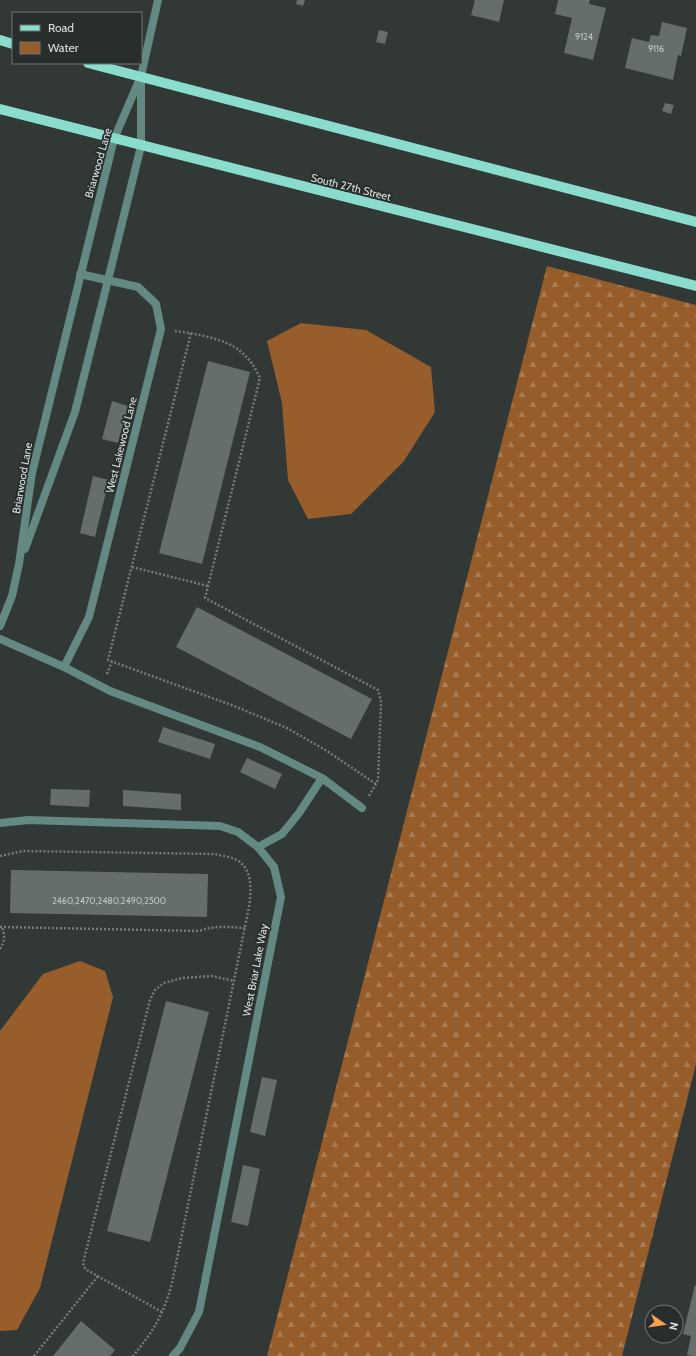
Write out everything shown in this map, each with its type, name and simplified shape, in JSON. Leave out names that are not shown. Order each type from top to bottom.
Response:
[{"type":"main road","points":[[0,40],[12,44]]},
{"type":"main road","points":[[92,64],[696,222]]},
{"type":"main road","name":"South 27th Street","points":[[0,109],[696,286]]},
{"type":"street","points":[[141,76],[158,0]]},
{"type":"street","name":"Briarwood Lane","points":[[0,626],[12,596],[19,564],[32,472],[114,138],[141,76]]},
{"type":"street","name":"Briarwood Lane","points":[[19,564],[75,412],[108,280],[141,146],[141,76]]},
{"type":"street","name":"West Lakewood Lane","points":[[64,667],[89,617],[161,329],[156,304],[138,287],[80,274]]},
{"type":"street","points":[[0,639],[64,667],[110,691],[260,747],[322,778],[362,808]]},
{"type":"street","points":[[258,847],[282,834],[299,813],[322,778]]},
{"type":"street","name":"West Briar Lake Way","points":[[0,822],[28,820],[220,826],[238,832],[258,847],[274,867],[281,897],[199,1312],[180,1348],[173,1356]]},
{"type":"path","points":[[161,329],[191,333],[223,342],[239,350],[255,366],[260,378],[205,598],[378,690],[381,701],[378,780],[362,808]]},
{"type":"path","points":[[191,333],[108,660],[234,706],[287,728],[327,751],[376,784]]},
{"type":"path","points":[[132,567],[208,586]]},
{"type":"path","points":[[0,856],[23,851],[215,854],[239,861],[246,870],[250,882],[250,894],[245,928],[172,1283],[167,1302],[151,1334],[133,1356]]},
{"type":"path","points":[[0,949],[4,939],[4,933],[1,927],[199,931],[218,926],[245,928]]},
{"type":"path","points":[[162,1312],[98,1276],[84,1267],[83,1263],[150,1000],[155,990],[164,983],[182,978],[212,976],[234,981]]},
{"type":"path","points":[[34,1356],[98,1276]]},
{"type":"green space","points":[[547,266],[696,305],[696,1064],[622,1356],[267,1356]]},
{"type":"water","points":[[301,323],[366,330],[431,367],[435,412],[404,461],[351,514],[308,519],[288,480],[282,403],[267,341]]},
{"type":"water","points":[[80,961],[105,971],[113,997],[40,1288],[17,1330],[0,1331],[0,1031],[43,974]]},
{"type":"building","points":[[297,0],[305,0],[303,6],[296,4]]},
{"type":"building","points":[[475,0],[504,0],[499,22],[471,15]]},
{"type":"building","points":[[558,0],[590,0],[589,4],[606,8],[593,60],[564,53],[572,18],[555,14]]},
{"type":"building","points":[[662,22],[687,28],[681,56],[678,55],[673,80],[625,68],[632,38],[649,42],[651,35],[659,36]]},
{"type":"building","points":[[379,30],[388,32],[385,44],[376,42]]},
{"type":"building","points":[[665,103],[674,105],[671,114],[662,111]]},
{"type":"building","points":[[208,361],[250,372],[202,564],[159,553]]},
{"type":"building","points":[[112,401],[128,406],[118,443],[102,439]]},
{"type":"building","points":[[93,476],[109,480],[95,537],[80,533]]},
{"type":"building","points":[[197,607],[372,699],[351,739],[176,647]]},
{"type":"building","points":[[163,727],[215,744],[210,759],[158,742]]},
{"type":"building","points":[[247,758],[282,774],[275,789],[240,772]]},
{"type":"building","points":[[51,789],[90,790],[89,807],[50,805]]},
{"type":"building","points":[[123,790],[181,794],[181,810],[123,806]]},
{"type":"building","points":[[11,870],[208,874],[207,917],[10,913]]},
{"type":"building","points":[[166,1001],[209,1012],[150,1242],[107,1231]]},
{"type":"building","points":[[262,1077],[277,1080],[265,1136],[250,1132]]},
{"type":"building","points":[[243,1165],[260,1169],[248,1226],[231,1222]]},
{"type":"building","points":[[695,1285],[696,1356],[687,1355],[691,1336],[684,1334]]},
{"type":"building","points":[[81,1321],[115,1350],[110,1356],[53,1356]]}]
